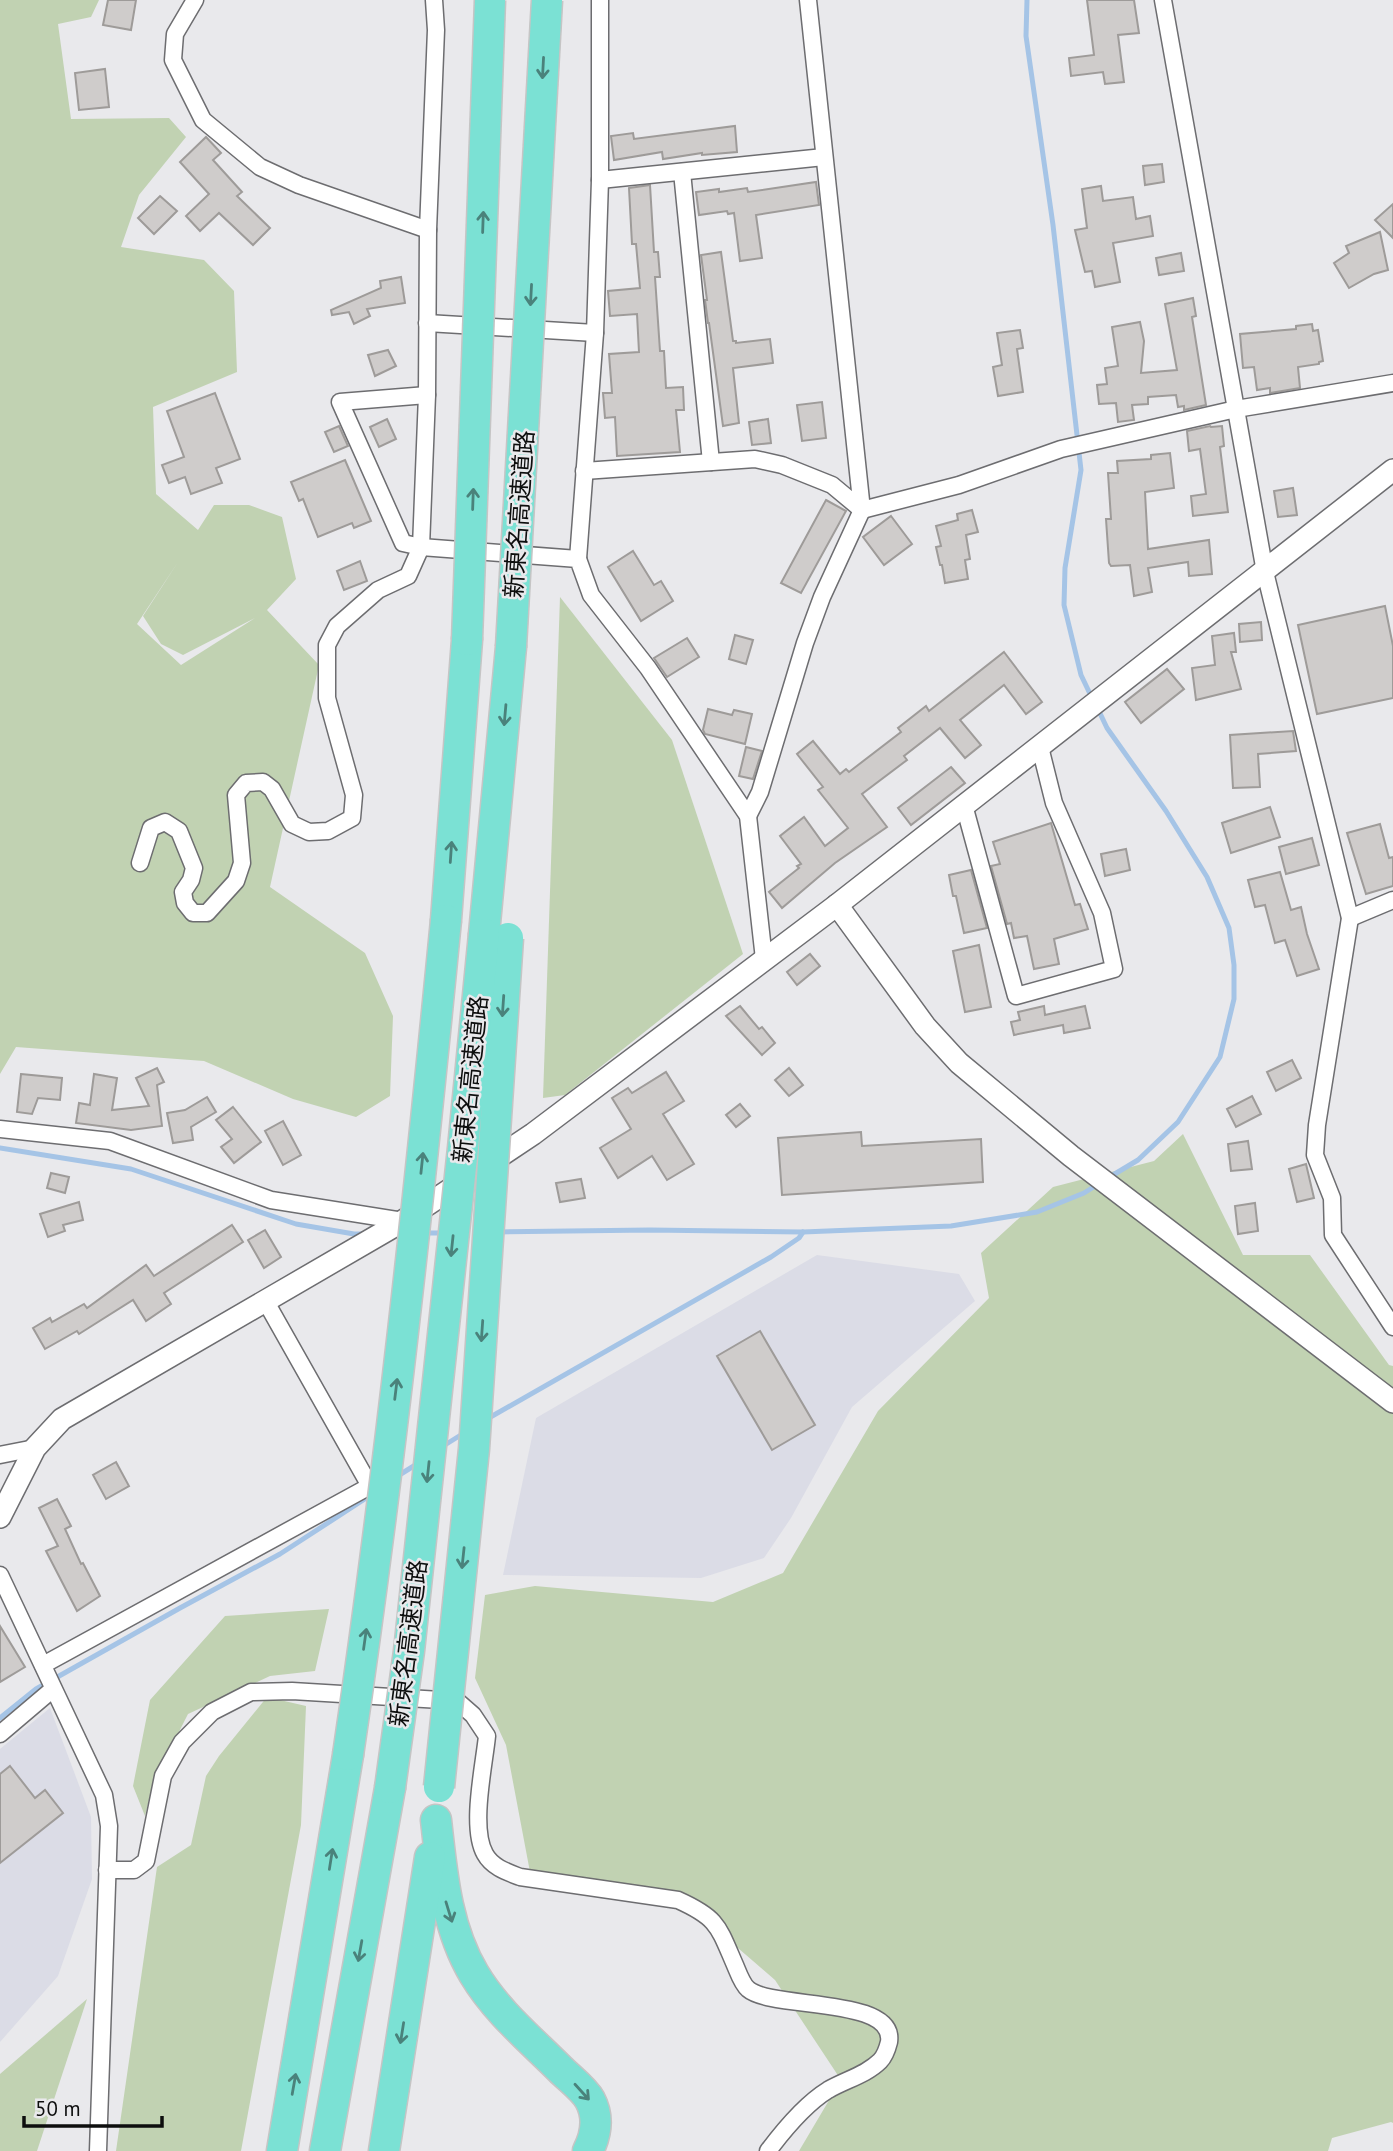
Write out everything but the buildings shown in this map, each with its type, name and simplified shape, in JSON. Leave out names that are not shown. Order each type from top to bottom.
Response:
[{"type":"highway","points":[[477,0],[486,128]]},
{"type":"highway","name":"新東名高速道路","points":[[282,2151],[370,1609],[425,1136],[446,920],[467,640],[490,0]]},
{"type":"highway","name":"新東名高速道路","points":[[325,2151],[390,1788],[410,1637],[464,1135],[496,936],[498,794],[511,647],[547,0]]},
{"type":"highway","points":[[384,2151],[436,1820],[474,1449],[496,936]]},
{"type":"highway","points":[[436,1820],[444,1896],[459,1944],[474,1974],[496,2005],[590,2100],[597,2122],[594,2139],[588,2151]]},
{"type":"street","points":[[195,0],[175,34],[173,60],[203,120],[260,167],[299,185],[428,230]]},
{"type":"street","points":[[140,863],[151,828],[165,822],[179,831],[194,868],[191,880],[183,892],[185,903],[193,912],[207,913],[236,881],[242,863],[236,795],[246,783],[263,782],[272,789],[292,824],[309,832],[328,831],[352,818],[354,795],[327,698],[327,645],[337,626],[378,590],[408,576],[421,547],[427,395],[428,230],[436,30],[434,0]]},
{"type":"street","points":[[600,0],[600,180],[595,333],[578,559],[591,595],[648,668],[748,816],[764,959]]},
{"type":"street","points":[[748,816],[760,792],[809,631],[863,510],[808,0]]},
{"type":"street","points":[[1163,0],[1265,572],[1350,918],[1317,1125],[1315,1155],[1332,1198],[1333,1235],[1393,1327]]},
{"type":"street","points":[[600,180],[824,157]]},
{"type":"street","points":[[682,172],[711,462]]},
{"type":"street","points":[[427,323],[595,333]]},
{"type":"street","points":[[863,510],[958,485],[1061,449],[1236,409],[1393,383]]},
{"type":"street","points":[[427,395],[340,402],[403,543],[421,547],[578,559]]},
{"type":"street","points":[[584,471],[755,459],[782,465],[832,485],[863,510]]},
{"type":"street","points":[[0,1517],[35,1448],[62,1419],[403,1222],[533,1134],[836,905],[1393,470]]},
{"type":"street","points":[[964,805],[1016,996],[1114,968],[1102,912],[1054,803],[1040,747]]},
{"type":"street","points":[[1350,918],[1393,900]]},
{"type":"street","points":[[836,905],[925,1026],[960,1063],[1071,1156],[1393,1402]]},
{"type":"street","points":[[0,1129],[110,1141],[271,1200],[403,1222]]},
{"type":"street","points":[[43,1665],[370,1486],[266,1302]]},
{"type":"street","points":[[0,1455],[35,1448]]},
{"type":"street","points":[[0,1575],[104,1795],[109,1826],[98,2151]]},
{"type":"street","points":[[0,1734],[53,1689]]},
{"type":"street","points":[[107,1870],[134,1870],[146,1861],[163,1776],[182,1742],[212,1712],[251,1692],[292,1691],[457,1701],[473,1715],[487,1736],[478,1837],[485,1856],[500,1870],[520,1877],[678,1900],[700,1910],[714,1921],[748,1989],[766,1997],[854,2010],[874,2016],[884,2025],[889,2039],[885,2056],[875,2066],[815,2099],[768,2151]]},
{"type":"shaded area","points":[[817,1255],[959,1274],[975,1301],[852,1407],[791,1518],[764,1558],[701,1578],[503,1575],[536,1418]]},
{"type":"shaded area","points":[[50,1708],[91,1817],[92,1879],[58,1976],[0,2042],[0,1749]]},
{"type":"green space","points":[[0,0],[99,0],[91,17],[58,24],[71,119],[169,118],[186,137],[139,195],[121,247],[204,260],[234,291],[237,372],[153,407],[156,494],[198,530],[214,505],[249,505],[282,517],[296,579],[267,610],[319,665],[270,887],[365,953],[393,1016],[390,1096],[356,1117],[293,1099],[204,1061],[16,1047],[0,1074]],"holes":[[[178,562],[143,616],[161,644],[183,655],[255,618],[181,665],[137,624]]]},
{"type":"green space","points":[[560,597],[672,740],[743,954],[565,1095],[543,1098]]},
{"type":"green space","points":[[1183,1134],[1243,1255],[1310,1255],[1389,1365],[1393,1366],[1393,2123],[1332,2138],[1328,2151],[799,2151],[841,2080],[775,1980],[672,1891],[530,1872],[506,1745],[475,1678],[485,1595],[535,1586],[713,1602],[783,1573],[878,1411],[989,1298],[981,1253],[1053,1187],[1154,1161]]},
{"type":"green space","points":[[329,1609],[315,1671],[270,1676],[188,1714],[153,1783],[145,1816],[133,1786],[150,1700],[225,1616]]},
{"type":"green space","points":[[267,1697],[306,1706],[301,1825],[241,2151],[116,2151],[157,1867],[191,1845],[206,1776]]},
{"type":"green space","points":[[87,1999],[37,2151],[0,2151],[0,2074]]},
{"type":"waterway","points":[[1027,0],[1026,36],[1053,225],[1081,470],[1065,568],[1064,605],[1081,675],[1092,698]]},
{"type":"waterway","points":[[1097,707],[1107,728],[1166,811],[1207,877],[1229,928],[1234,965],[1234,999],[1220,1057],[1178,1122],[1138,1160],[1108,1178]]},
{"type":"waterway","points":[[0,1148],[131,1169],[296,1224],[365,1234]]},
{"type":"waterway","points":[[498,1232],[803,1232],[951,1226],[1037,1212],[1084,1193],[1100,1183]]},
{"type":"waterway","points":[[487,1419],[771,1257],[799,1238],[803,1232]]},
{"type":"waterway","points":[[424,1233],[446,1233]]},
{"type":"waterway","points":[[440,1448],[464,1433]]},
{"type":"waterway","points":[[396,1477],[417,1464]]},
{"type":"waterway","points":[[0,1718],[36,1689],[280,1554],[374,1493]]}]
